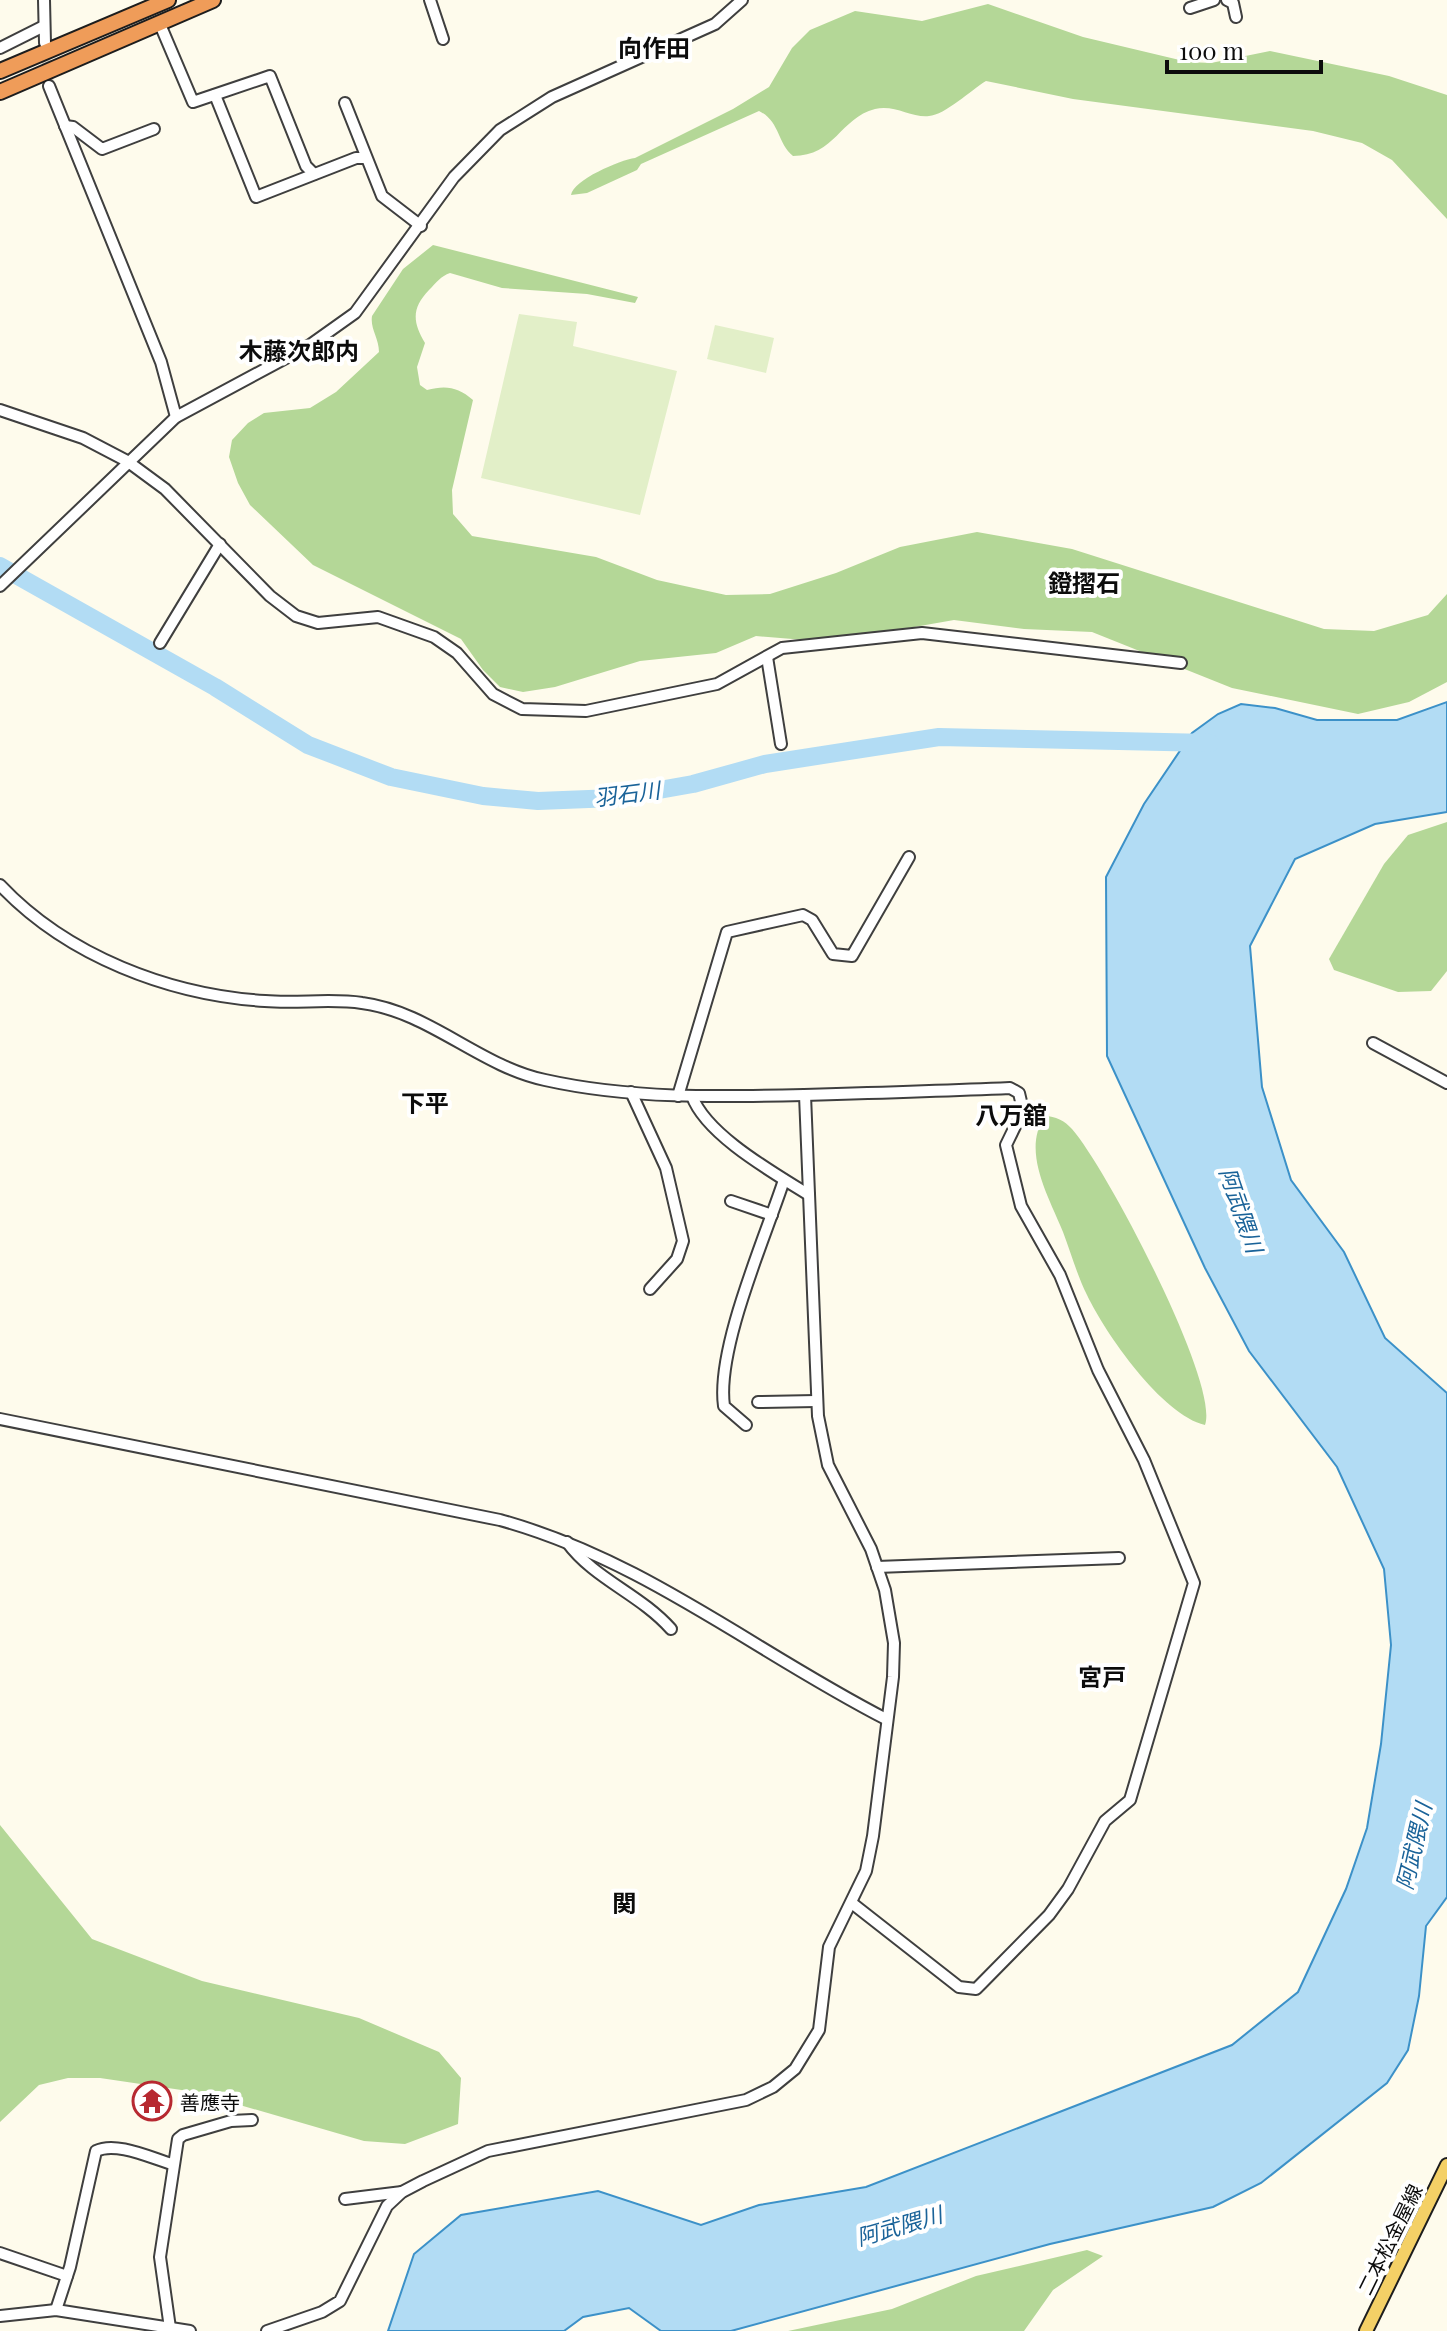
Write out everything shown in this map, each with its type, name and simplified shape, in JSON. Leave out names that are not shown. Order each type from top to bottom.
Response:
[{"type":"highway","points":[[0,71],[168,0]]},
{"type":"highway","points":[[0,92],[213,0]]},
{"type":"main road","name":"二本松金屋線","points":[[1366,2331],[1447,2165]]},
{"type":"street","points":[[44,0],[45,43]]},
{"type":"street","points":[[430,0],[443,39]]},
{"type":"street","points":[[0,586],[176,417],[344,323],[366,301],[454,177],[486,142],[525,111],[715,24],[742,0]]},
{"type":"street","points":[[1190,8],[1214,0]]},
{"type":"street","points":[[1231,1],[1236,17]]},
{"type":"street","points":[[159,22],[193,102],[270,76],[306,166],[314,174]]},
{"type":"street","points":[[0,48],[44,26]]},
{"type":"street","points":[[49,86],[161,362],[176,417]]},
{"type":"street","points":[[215,95],[256,197],[356,158],[364,158]]},
{"type":"street","points":[[345,103],[364,158],[382,196],[421,226]]},
{"type":"street","points":[[65,126],[73,127],[102,149],[154,129]]},
{"type":"street","points":[[0,410],[83,438],[127,461],[165,489],[270,596],[296,616],[318,623],[378,617],[434,637],[457,653],[493,694],[534,711],[586,711],[706,687],[782,648],[922,633],[1181,663]]},
{"type":"street","points":[[160,643],[220,544]]},
{"type":"street","points":[[767,657],[781,744]]},
{"type":"street","points":[[678,1096],[727,932],[803,915],[812,920],[833,954],[852,956],[909,857]]},
{"type":"street","points":[[2,889],[76,946],[187,990],[268,1002],[363,1003],[405,1014],[520,1074],[574,1087],[678,1096],[1010,1088],[1019,1093],[1023,1110],[1006,1145],[1021,1206],[1060,1275],[1098,1370],[1144,1460],[1194,1583],[1130,1800],[1105,1821],[1068,1889],[1049,1915],[976,1989],[959,1987],[853,1904]]},
{"type":"street","points":[[1373,1043],[1447,1083]]},
{"type":"street","points":[[631,1092],[666,1168],[683,1241],[677,1259],[650,1289]]},
{"type":"street","points":[[267,2331],[322,2312],[340,2301],[387,2206],[402,2192],[488,2151],[746,2100],[773,2087],[795,2069],[819,2030],[829,1947],[866,1871],[873,1836],[894,1643],[877,1567],[828,1465],[816,1401],[805,1095]]},
{"type":"street","points":[[692,1096],[698,1113],[784,1180],[809,1195]]},
{"type":"street","points":[[746,1425],[724,1406],[722,1392],[732,1328],[784,1180]]},
{"type":"street","points":[[731,1201],[772,1215]]},
{"type":"street","points":[[758,1402],[816,1401]]},
{"type":"street","points":[[0,1419],[500,1520],[566,1540],[614,1561],[886,1719]]},
{"type":"street","points":[[566,1540],[581,1561],[643,1603],[671,1629]]},
{"type":"street","points":[[877,1567],[1119,1558]]},
{"type":"street","points":[[170,2328],[160,2257],[178,2139],[231,2121],[252,2120]]},
{"type":"street","points":[[56,2310],[96,2151],[103,2147],[117,2149],[172,2164]]},
{"type":"street","points":[[345,2199],[402,2192]]},
{"type":"street","points":[[0,2253],[68,2272],[84,2263]]},
{"type":"street","points":[[0,2316],[56,2310],[190,2331]]},
{"type":"green space","points":[[988,4],[1083,37],[1188,62],[1211,63],[1270,51],[1389,76],[1447,95],[1447,219],[1392,160],[1362,143],[1313,131],[1073,99],[986,81],[935,115],[875,109],[853,120],[819,150],[793,156],[771,120],[759,111],[641,164],[637,170],[587,193],[571,195],[580,183],[598,172],[635,158],[733,109],[769,87],[792,48],[810,30],[855,11],[922,21]]},
{"type":"green space","points":[[433,245],[638,297],[635,303],[587,294],[502,288],[450,273],[423,297],[416,315],[425,343],[417,367],[420,385],[427,390],[452,388],[473,400],[452,490],[453,514],[472,536],[596,557],[657,580],[726,595],[770,594],[836,573],[900,547],[977,532],[1072,549],[1324,629],[1374,631],[1428,615],[1447,594],[1447,682],[1409,702],[1358,714],[1232,688],[1092,632],[1024,629],[954,620],[829,642],[756,636],[716,653],[640,661],[555,687],[523,692],[500,687],[483,670],[461,639],[313,565],[250,505],[229,457],[232,440],[248,423],[264,413],[310,408],[336,392],[379,352],[372,316],[403,269]]},
{"type":"green space","points":[[519,314],[577,322],[573,346],[677,371],[640,515],[481,478]]},
{"type":"green space","points":[[715,325],[774,338],[766,373],[707,359]]},
{"type":"green space","points":[[1447,822],[1447,971],[1431,991],[1398,992],[1334,970],[1329,959],[1384,864],[1408,835]]},
{"type":"green space","points":[[1045,1116],[1060,1120],[1072,1129],[1133,1228],[1195,1366],[1205,1402],[1205,1425],[1171,1406],[1154,1389],[1121,1350],[1095,1311],[1080,1280],[1036,1159],[1038,1130]]},
{"type":"green space","points":[[0,1825],[92,1939],[202,1981],[359,2018],[439,2052],[461,2078],[458,2124],[405,2144],[364,2141],[195,2092],[100,2078],[68,2078],[39,2085],[0,2122]]},
{"type":"green space","points":[[1087,2250],[1103,2256],[1053,2290],[1024,2331],[788,2331],[892,2309],[976,2276]]},
{"type":"water","name":"阿武隈川","points":[[1447,702],[1447,812],[1375,824],[1295,859],[1250,946],[1262,1087],[1291,1180],[1344,1252],[1385,1338],[1447,1393],[1447,1897],[1426,1926],[1419,1996],[1408,2050],[1387,2083],[1261,2183],[1213,2207],[1050,2244],[731,2331],[661,2331],[629,2308],[583,2317],[564,2331],[388,2331],[414,2254],[461,2215],[598,2191],[701,2225],[759,2205],[866,2187],[1232,2045],[1298,1992],[1346,1889],[1367,1828],[1381,1744],[1391,1645],[1384,1569],[1337,1467],[1249,1351],[1205,1268],[1107,1056],[1106,877],[1144,804],[1192,733],[1218,714],[1241,704],[1275,708],[1317,720],[1397,720]]},
{"type":"waterway","name":"羽石川","points":[[0,566],[215,687],[308,745],[391,777],[483,796],[538,801],[614,798],[693,784],[765,764],[939,737],[1210,743]]},
{"type":"tunnel","points":[[45,45],[49,86]]},
{"type":"place","name":"善應寺","points":[[152,2101]]},
{"type":"district","name":"向作田","points":[[654,47]]},
{"type":"district","name":"木藤次郎内","points":[[299,350]]},
{"type":"district","name":"鐙摺石","points":[[1084,582]]},
{"type":"district","name":"下平","points":[[425,1102]]},
{"type":"district","name":"八万舘","points":[[1011,1114]]},
{"type":"district","name":"宮戸","points":[[1102,1676]]},
{"type":"district","name":"関","points":[[624,1902]]}]
